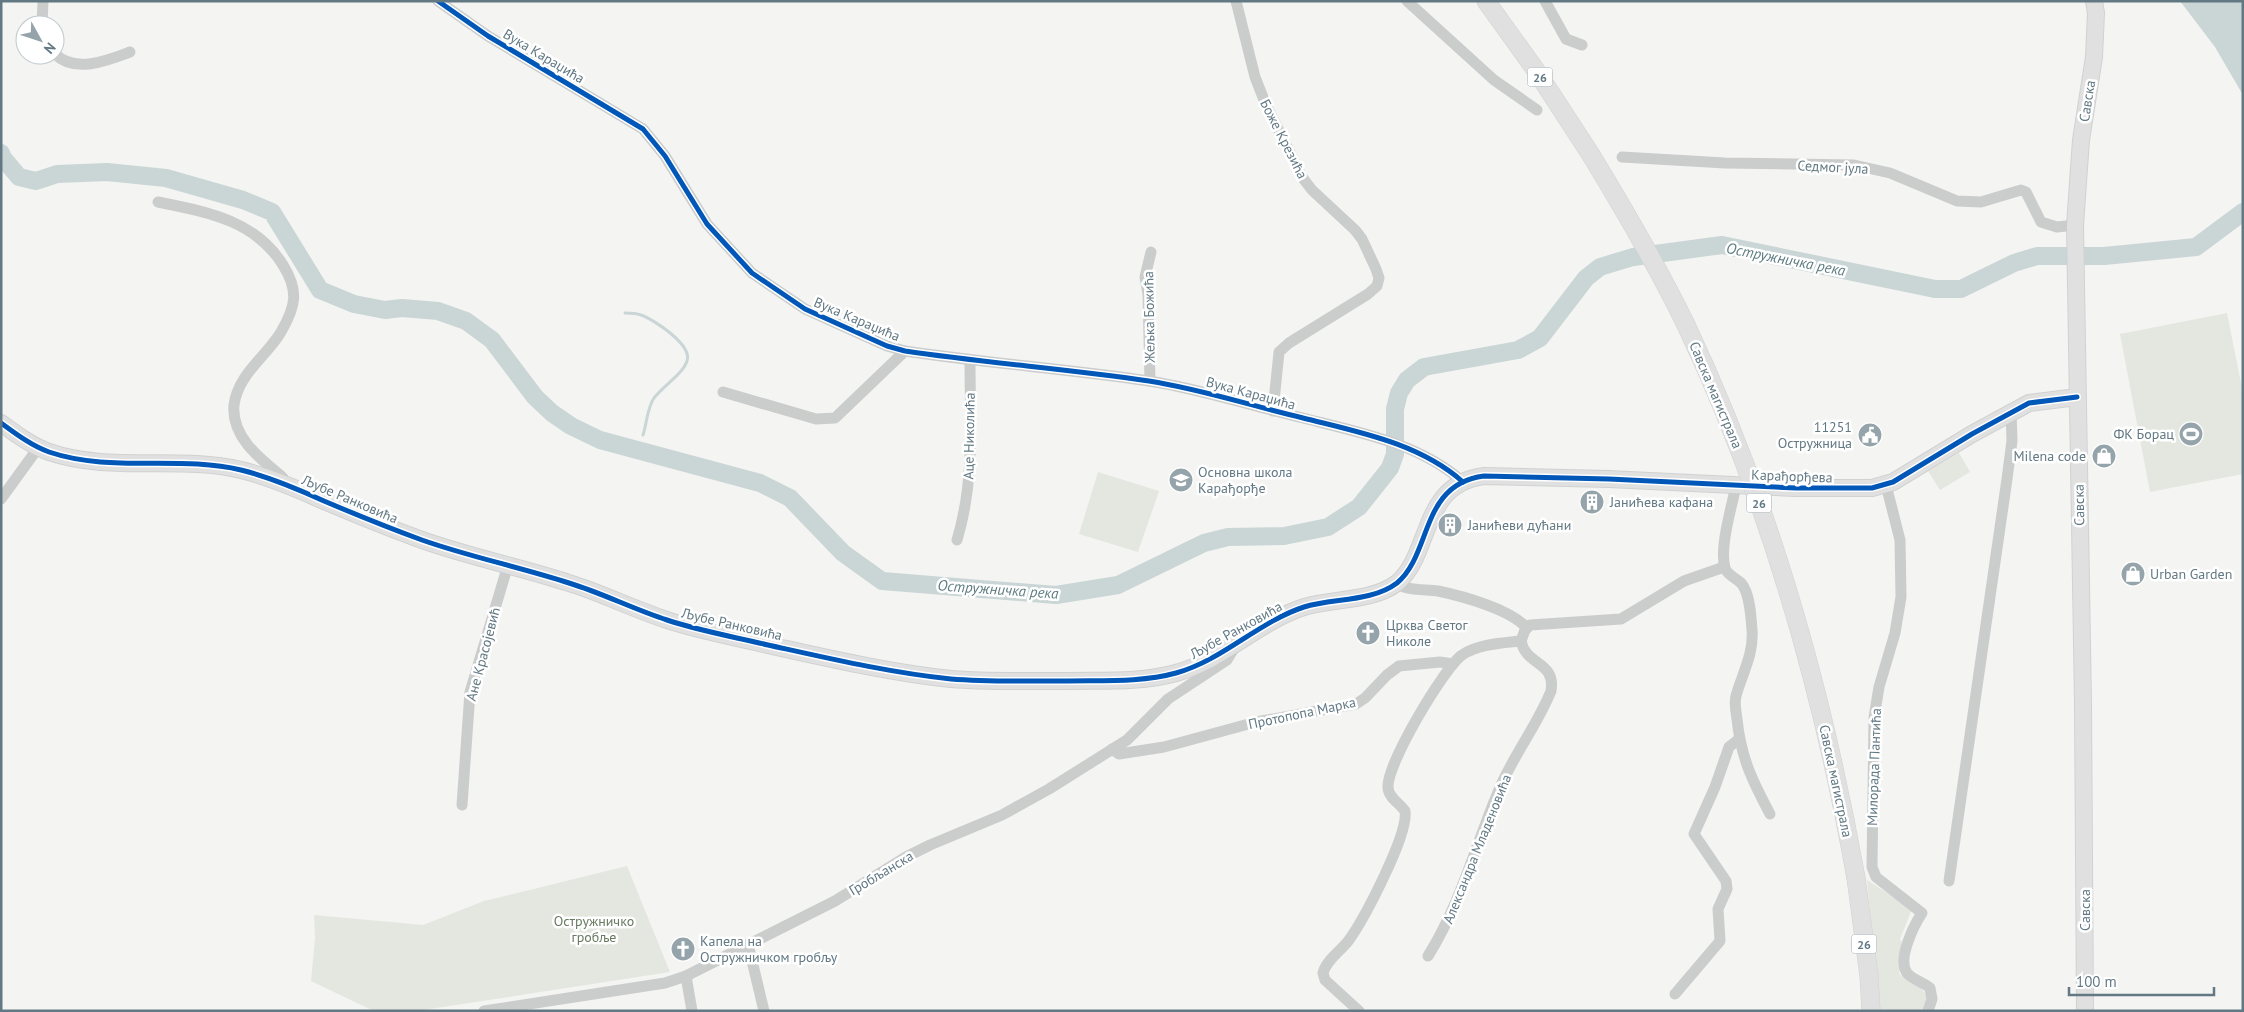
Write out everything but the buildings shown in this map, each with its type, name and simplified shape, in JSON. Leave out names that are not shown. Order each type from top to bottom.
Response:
[{"type":"main road","name":"Савска магистрала","points":[[1486,1],[1537,72],[1591,155],[1648,250],[1686,326],[1730,428],[1758,502],[1809,661],[1842,804],[1856,878],[1871,1011]]},
{"type":"street","points":[[42,15],[43,1]]},
{"type":"street","name":"Вука Караџића","points":[[438,1],[488,36],[643,129],[665,156],[707,224],[752,273],[805,309],[887,346],[905,351],[1150,381],[1211,394],[1377,437],[1404,447],[1433,462],[1463,482]]},
{"type":"street","name":"Боже Крезића","points":[[1236,1],[1255,77],[1266,105],[1302,177],[1312,190],[1332,207],[1362,239],[1379,278],[1374,290],[1289,343],[1279,352],[1274,411]]},
{"type":"street","points":[[1407,1],[1494,80],[1537,110]]},
{"type":"street","points":[[1552,1],[1545,2],[1566,40],[1582,45]]},
{"type":"street","name":"Савска","points":[[2085,1011],[2083,712],[2075,226],[2081,140],[2096,37],[2094,1]]},
{"type":"street","points":[[65,59],[70,62],[95,63],[130,52]]},
{"type":"street","name":"Седмог јула","points":[[1622,157],[1724,164],[1854,165],[1868,167],[1963,202],[1995,199],[2021,190],[2030,195],[2035,213],[2041,222],[2056,227],[2075,226]]},
{"type":"street","points":[[158,202],[206,212],[260,237],[275,252],[292,280],[295,296],[288,317],[274,342],[243,380],[234,405],[238,429],[250,449],[283,478],[282,482]]},
{"type":"street","name":"Жељка Божића","points":[[1150,381],[1148,294],[1145,277],[1151,252]]},
{"type":"street","points":[[722,392],[816,419],[835,418],[905,351]]},
{"type":"street","name":"Аце Николића","points":[[957,540],[966,499],[971,458],[970,360]]},
{"type":"street","name":"Карађорђева","points":[[1463,482],[1484,476],[1609,479],[1830,489],[1870,488],[1886,485],[2011,412],[2035,402],[2077,396]]},
{"type":"street","points":[[1948,881],[2012,441],[2011,412]]},
{"type":"street","name":"Љубе Ранковића","points":[[1,423],[38,448],[56,454],[113,463],[177,464],[241,470],[282,482],[378,524],[419,539],[573,584],[664,620],[821,657],[953,679],[1041,681],[1154,678],[1195,666],[1295,610],[1318,603],[1378,592],[1396,583],[1408,570],[1430,518],[1440,504],[1463,482]]},
{"type":"street","points":[[1,499],[38,448]]},
{"type":"street","points":[[1736,485],[1725,542],[1724,567],[1742,585],[1749,609],[1752,634],[1749,659],[1735,702],[1739,739],[1748,770],[1770,814]]},
{"type":"street","name":"Милорада Пантића","points":[[1886,485],[1900,540],[1901,597],[1895,634],[1879,687],[1875,710],[1872,867],[1876,877],[1922,912],[1908,940],[1904,965],[1908,974],[1930,988],[1932,999],[1928,1011]]},
{"type":"street","name":"Ане Красојевић","points":[[462,805],[470,692],[508,565]]},
{"type":"street","points":[[1359,1011],[1325,980],[1324,969],[1353,935],[1384,879],[1406,814],[1404,808],[1393,799],[1388,790],[1390,772],[1418,718],[1453,664],[1463,654],[1474,649],[1521,641],[1527,628],[1534,625],[1621,619],[1684,581],[1724,567]]},
{"type":"street","points":[[1396,583],[1404,587],[1446,593],[1489,607],[1518,620],[1527,628]]},
{"type":"street","name":"Александра Младеновића","points":[[1428,956],[1444,931],[1454,908],[1501,786],[1552,691],[1553,683],[1549,672],[1527,654],[1521,641]]},
{"type":"street","name":"Гробљанска","points":[[484,1011],[665,983],[686,976],[835,901],[906,857],[1002,815],[1062,781],[1134,734],[1168,700],[1227,660],[1231,656],[1232,645]]},
{"type":"street","name":"Протопопа Марка","points":[[1112,749],[1119,754],[1164,747],[1256,722],[1356,704],[1365,698],[1387,675],[1400,666],[1409,663],[1453,664]]},
{"type":"street","points":[[1675,994],[1720,941],[1718,909],[1726,891],[1726,881],[1694,834],[1715,787],[1729,747],[1739,739]]},
{"type":"street","points":[[748,944],[764,1011]]},
{"type":"street","points":[[686,976],[692,1011]]},
{"type":"green space","name":"ФК Борац","points":[[2227,313],[2243,393],[2243,474],[2150,492],[2120,334]]},
{"type":"green space","points":[[1959,453],[1970,472],[1940,490],[1928,471]]},
{"type":"green space","points":[[1098,472],[1159,491],[1138,552],[1079,534]]},
{"type":"green space","name":"Остружничко гробље","points":[[627,866],[670,972],[417,1011],[374,1011],[311,981],[315,938],[314,915],[423,925],[484,901]]},
{"type":"green space","points":[[1867,880],[1912,909],[1900,939],[1903,944],[1899,974],[1920,987],[1929,998],[1925,1011],[1878,1011]]},
{"type":"shaded area","points":[[2180,1],[2243,1],[2243,95],[2215,47]]},
{"type":"waterway","name":"Остружничка река","points":[[1,153],[19,177],[36,181],[57,174],[107,172],[166,178],[243,200],[272,212],[320,290],[354,304],[385,310],[402,308],[438,311],[466,321],[492,340],[535,397],[552,413],[571,426],[600,440],[760,483],[790,498],[843,553],[882,581],[1056,595],[1118,585],[1204,543],[1228,537],[1284,536],[1328,527],[1359,507],[1390,468],[1395,454],[1395,409],[1399,393],[1407,380],[1424,367],[1518,350],[1540,338],[1586,278],[1600,267],[1633,257],[1722,245],[1935,289],[1961,289],[2014,263],[2037,256],[2104,256],[2196,247],[2243,212]]},
{"type":"waterway","points":[[625,313],[641,315],[662,327],[678,340],[687,355],[685,366],[654,398],[648,411],[643,435]]},
{"type":"cycle path","points":[[438,1],[488,36],[643,129],[665,156],[707,224],[752,273],[805,309],[887,346],[905,351],[1168,384],[1345,428],[1408,448],[1446,469],[1463,482]]},
{"type":"cycle path","points":[[1,423],[36,446],[49,452],[73,458],[96,462],[194,464],[217,466],[252,473],[422,540],[569,583],[667,620],[718,634],[859,665],[951,679],[1106,681],[1134,680],[1176,673],[1209,659],[1271,622],[1304,607],[1364,597],[1387,589],[1397,583],[1408,570],[1438,506],[1448,492],[1463,482],[1484,476],[1609,479],[1796,488],[1872,488],[1893,482],[1972,434],[2029,403],[2077,397]]},
{"type":"place","name":"ФК Борац","points":[[2191,434]]},
{"type":"place","name":"11251 Остружница","points":[[1870,435]]},
{"type":"place","name":"Milena code","points":[[2104,456]]},
{"type":"place","name":"Основна школа Карађорђе","points":[[1181,480]]},
{"type":"place","name":"Јанићева кафана","points":[[1592,502]]},
{"type":"place","name":"Јанићеви дућани","points":[[1450,525]]},
{"type":"place","name":"Urban Garden","points":[[2133,574]]},
{"type":"place","name":"Црква Светог Николе","points":[[1368,633]]},
{"type":"place","name":"Капела на Остружничком гробљу","points":[[683,949]]}]
